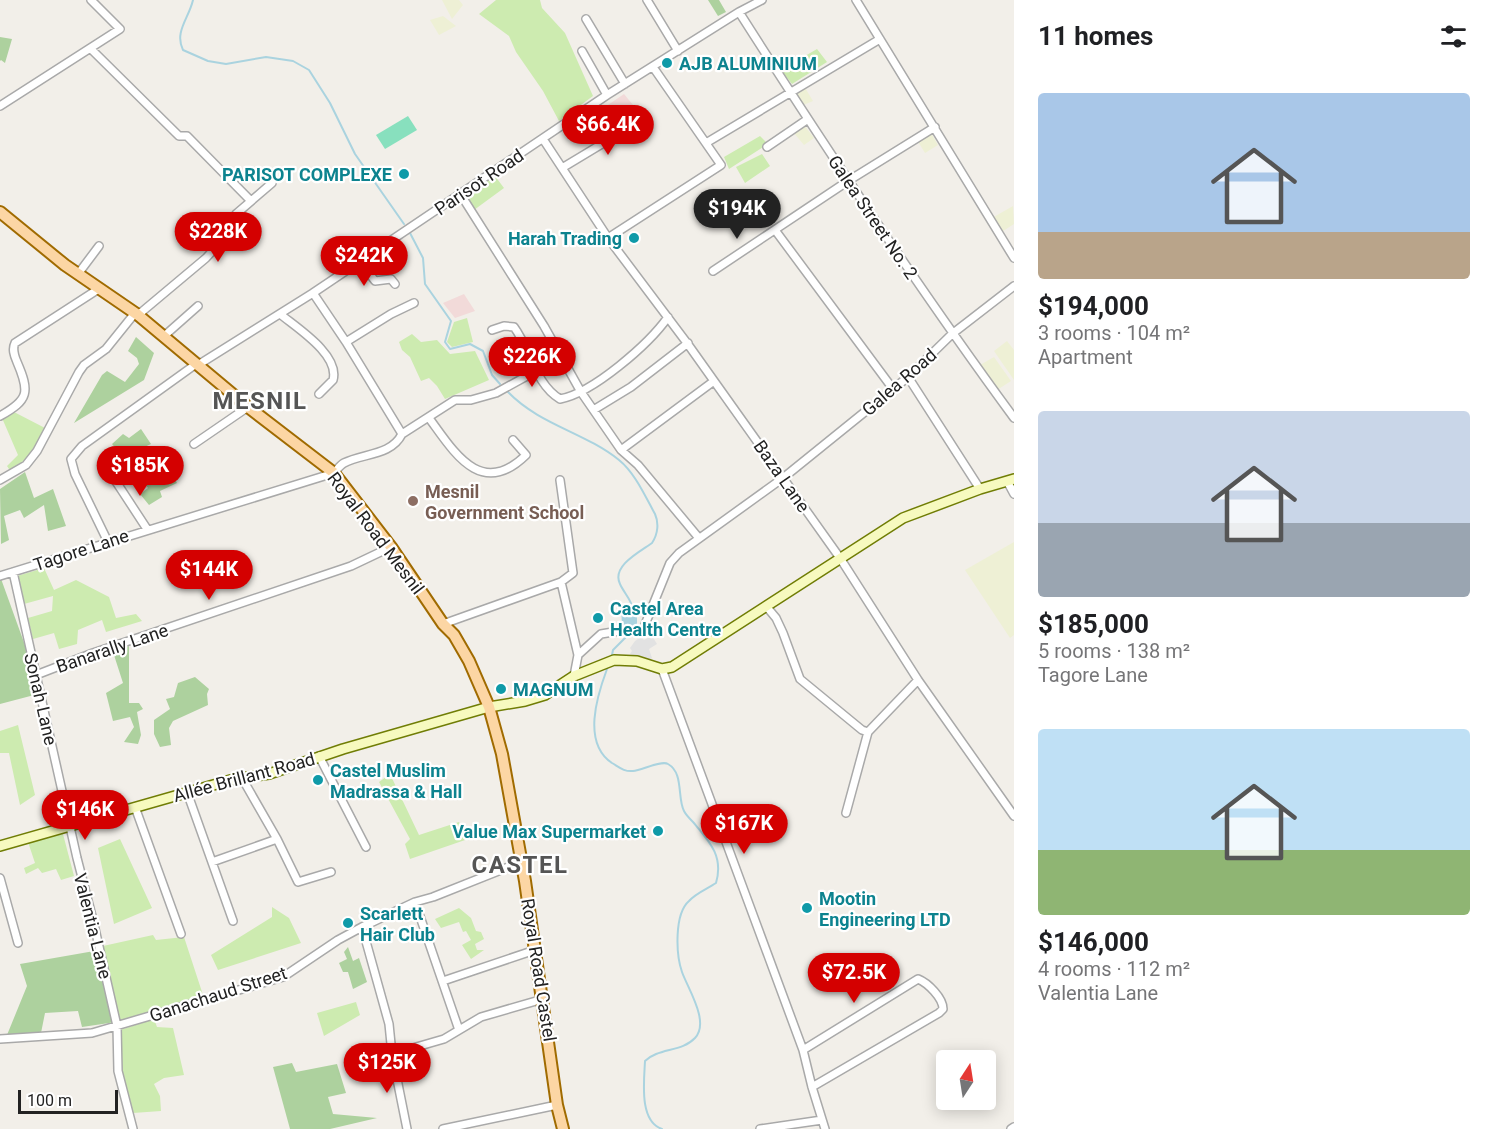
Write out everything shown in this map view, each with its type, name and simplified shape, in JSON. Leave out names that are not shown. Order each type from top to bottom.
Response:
[{"type":"main road","name":"Royal Road Mesnil","points":[[0,212],[78,274],[136,314],[334,473],[391,547],[443,624],[454,635],[469,661],[489,707]]},
{"type":"main road","name":"Royal Road Castel","points":[[489,707],[502,754],[521,862],[557,1105],[563,1129]]},
{"type":"street","points":[[0,106],[120,29],[91,0]]},
{"type":"street","points":[[647,0],[678,51]]},
{"type":"street","name":"Parisot Road","points":[[108,542],[75,474],[71,459],[82,446],[197,365],[313,293],[607,95],[762,0]]},
{"type":"street","points":[[856,0],[1014,258]]},
{"type":"street","name":"Galea Street No. 2","points":[[739,12],[848,181],[952,334],[1014,418]]},
{"type":"street","points":[[586,19],[625,84]]},
{"type":"street","points":[[706,142],[880,39]]},
{"type":"street","points":[[92,49],[179,136],[187,136],[251,201]]},
{"type":"street","points":[[582,51],[607,95]]},
{"type":"street","points":[[608,238],[721,165],[653,67]]},
{"type":"street","points":[[767,147],[808,119]]},
{"type":"street","points":[[562,168],[640,121]]},
{"type":"street","points":[[713,271],[848,181],[935,127]]},
{"type":"street","name":"Baza Lane","points":[[543,139],[608,238],[688,343],[840,558],[918,680],[1014,816]]},
{"type":"street","points":[[0,480],[26,465],[37,451],[84,365],[106,349],[136,314],[211,252],[236,214],[272,183]]},
{"type":"street","points":[[461,195],[544,326],[582,392],[621,450],[645,474],[698,537]]},
{"type":"street","points":[[775,230],[893,389]]},
{"type":"street","points":[[78,274],[99,246]]},
{"type":"street","points":[[360,261],[375,281],[391,279],[396,284]]},
{"type":"street","name":"Galea Road","points":[[578,655],[601,634],[619,631],[641,633],[670,563],[679,553],[698,537],[783,478],[908,377],[952,334],[1014,286]]},
{"type":"street","points":[[0,416],[22,402],[26,395],[20,370],[14,357],[15,343],[100,288]]},
{"type":"street","points":[[313,293],[402,434]]},
{"type":"street","points":[[346,342],[391,314],[414,303]]},
{"type":"street","points":[[163,337],[198,306]]},
{"type":"street","points":[[280,314],[321,348],[333,366],[333,380],[319,394]]},
{"type":"street","points":[[492,330],[504,326],[514,327],[524,340],[536,371],[550,393],[560,399],[582,392],[658,332],[668,317]]},
{"type":"street","points":[[595,409],[631,387],[688,343]]},
{"type":"street","name":"Tagore Lane","points":[[0,576],[334,473],[343,463],[388,448],[399,441],[402,434],[455,400],[471,400],[496,393],[536,371]]},
{"type":"street","points":[[908,377],[980,489]]},
{"type":"street","points":[[621,450],[714,381]]},
{"type":"street","points":[[194,444],[248,406]]},
{"type":"street","points":[[429,418],[457,456],[468,466],[486,473],[502,471],[526,455],[513,440]]},
{"type":"street","points":[[113,477],[147,529]]},
{"type":"street","points":[[443,624],[561,582],[573,573],[560,480]]},
{"type":"street","points":[[825,1129],[803,1050],[662,669],[678,664],[903,518],[1010,480],[1014,494]]},
{"type":"street","name":"Banarally Lane","points":[[36,675],[93,653],[351,566],[391,547]]},
{"type":"street","name":"Sonah Lane","points":[[13,572],[70,827]]},
{"type":"street","points":[[561,582],[578,655],[574,676]]},
{"type":"street","points":[[766,606],[776,618],[783,633],[800,680],[862,730],[868,732]]},
{"type":"street","name":"Allée Brillant Road","points":[[0,846],[187,792],[242,778],[269,774],[319,756],[489,707],[525,701],[545,694],[574,676],[614,660],[637,661],[662,669]]},
{"type":"street","points":[[846,813],[868,732],[918,680]]},
{"type":"street","points":[[319,756],[366,847]]},
{"type":"street","points":[[242,778],[277,839],[298,882],[331,872]]},
{"type":"street","points":[[187,792],[233,921]]},
{"type":"street","points":[[135,807],[181,934]]},
{"type":"street","name":"Valentia Lane","points":[[70,827],[117,1026],[118,1071],[133,1129]]},
{"type":"street","points":[[212,862],[277,839]]},
{"type":"street","name":"Ganachaud Street","points":[[0,1039],[92,1034],[283,976],[362,927],[415,902],[521,862]]},
{"type":"street","points":[[0,878],[18,943]]},
{"type":"street","points":[[415,902],[459,1030]]},
{"type":"street","points":[[362,927],[389,1024],[392,1054],[407,1129]]},
{"type":"street","points":[[443,981],[535,950]]},
{"type":"street","points":[[803,1050],[918,979],[925,983],[942,1002],[943,1009],[939,1013],[812,1087]]},
{"type":"street","points":[[392,1054],[444,1039],[482,1017],[543,999]]},
{"type":"street","points":[[449,1128],[557,1105]]},
{"type":"street","points":[[760,1129],[822,1120]]},
{"type":"shaded area","points":[[624,94],[642,116],[595,149],[580,124]]},
{"type":"shaded area","points":[[464,294],[475,311],[455,318],[443,303]]},
{"type":"shaded area","points":[[652,636],[657,644],[649,649],[652,658],[647,661],[630,654],[632,651],[630,648],[635,641],[641,637],[644,640]]},
{"type":"green space","points":[[442,0],[459,0],[463,5],[452,19]]},
{"type":"green space","points":[[496,0],[540,0],[542,8],[565,33],[593,96],[559,121],[543,91],[516,52],[509,36],[479,14]]},
{"type":"green space","points":[[708,0],[719,0],[726,12],[718,16]]},
{"type":"green space","points":[[443,16],[456,26],[439,35],[430,20]]},
{"type":"green space","points":[[0,37],[12,39],[5,63],[0,61]]},
{"type":"green space","points":[[817,49],[827,62],[792,84],[781,70]]},
{"type":"green space","points":[[804,86],[813,101],[801,106],[793,93]]},
{"type":"green space","points":[[408,116],[417,130],[385,149],[376,135]]},
{"type":"green space","points":[[804,125],[814,138],[804,145],[793,132]]},
{"type":"green space","points":[[931,133],[938,145],[925,153],[917,140]]},
{"type":"green space","points":[[760,136],[768,144],[729,169],[724,157]]},
{"type":"green space","points":[[762,154],[770,166],[745,183],[736,167]]},
{"type":"green space","points":[[495,176],[504,188],[474,210],[463,196]]},
{"type":"green space","points":[[1013,206],[1014,224],[1000,233],[992,218]]},
{"type":"green space","points":[[467,318],[473,342],[452,347],[447,342],[454,322]]},
{"type":"green space","points":[[412,334],[421,342],[437,340],[450,354],[475,351],[489,380],[445,399],[429,378],[421,381],[410,357],[402,350],[399,342]]},
{"type":"green space","points":[[136,337],[154,353],[144,380],[74,423],[102,375],[107,371],[125,382],[139,364],[137,358],[128,351]]},
{"type":"green space","points":[[1007,341],[1014,350],[1014,380],[994,351]]},
{"type":"green space","points":[[994,357],[1011,381],[997,390],[980,365]]},
{"type":"green space","points":[[14,412],[45,428],[29,456],[11,472],[7,466],[18,455],[2,418]]},
{"type":"green space","points":[[141,429],[151,444],[123,457],[112,444],[123,434],[129,438]]},
{"type":"green space","points":[[147,449],[157,468],[167,465],[177,483],[160,491],[162,497],[149,505],[140,494],[148,488],[138,475],[130,481],[125,470],[129,462],[126,458]]},
{"type":"green space","points":[[25,472],[34,498],[53,489],[66,526],[48,531],[44,505],[24,518],[20,510],[4,516],[9,540],[1,544],[0,489]]},
{"type":"green space","points":[[1014,542],[1014,635],[1010,638],[965,570]]},
{"type":"green space","points":[[44,568],[54,590],[76,580],[109,597],[116,618],[136,614],[142,621],[106,632],[102,620],[78,630],[77,644],[59,649],[54,633],[33,639],[28,618],[52,611],[53,596],[24,604],[17,576]]},
{"type":"green space","points":[[0,576],[35,673],[38,694],[0,704]]},
{"type":"green space","points":[[129,646],[129,703],[139,703],[143,709],[137,712],[141,735],[138,744],[124,742],[134,727],[130,717],[113,721],[106,693],[123,683],[113,652]]},
{"type":"green space","points":[[195,677],[209,689],[208,705],[173,721],[169,728],[171,745],[160,747],[154,734],[154,720],[170,709],[166,699],[174,697],[178,683]]},
{"type":"green space","points":[[18,725],[35,795],[20,805],[9,753],[0,753],[0,731]]},
{"type":"green space","points":[[390,774],[419,835],[459,822],[468,839],[410,859],[405,844],[410,839],[379,782]]},
{"type":"green space","points":[[63,834],[74,876],[61,880],[56,869],[42,873],[38,868],[26,874],[24,868],[35,863],[28,842]]},
{"type":"green space","points":[[120,839],[152,908],[114,924],[98,848]]},
{"type":"green space","points":[[272,907],[289,918],[301,943],[218,970],[211,955],[272,917]]},
{"type":"green space","points":[[459,908],[471,918],[476,931],[481,932],[484,939],[475,944],[477,950],[484,950],[471,959],[462,945],[471,940],[466,931],[463,932],[459,922],[441,928],[435,919]]},
{"type":"green space","points":[[153,935],[156,940],[184,937],[203,995],[116,1022],[103,946]]},
{"type":"green space","points":[[348,947],[353,961],[359,958],[367,982],[353,989],[348,972],[343,972],[339,963],[347,959],[344,952]]},
{"type":"green space","points":[[100,950],[116,1022],[82,1027],[78,1011],[45,1013],[41,1033],[7,1035],[27,986],[20,964]]},
{"type":"green space","points":[[356,1002],[360,1015],[324,1036],[317,1013]]},
{"type":"green space","points":[[154,1019],[157,1027],[173,1028],[184,1075],[164,1078],[154,1084],[160,1096],[161,1111],[133,1113],[121,1074],[120,1030]]},
{"type":"green space","points":[[292,1063],[296,1072],[337,1064],[346,1093],[328,1097],[333,1114],[377,1118],[330,1129],[290,1129],[273,1067]]},
{"type":"water","points":[[621,605],[637,608],[637,629],[622,627]]},
{"type":"waterway","points":[[193,0],[181,31],[183,50],[208,61],[226,64],[266,57],[293,61],[309,70],[330,103],[355,154],[404,224]]},
{"type":"waterway","points":[[410,233],[423,258],[425,284],[451,321],[445,342],[450,349],[470,344],[483,351],[492,375],[500,384]]},
{"type":"waterway","points":[[508,392],[534,413],[605,450],[625,465],[639,485],[655,514],[657,528],[652,543],[623,565],[618,577],[633,609]]},
{"type":"waterway","points":[[612,655],[613,650],[626,637]]},
{"type":"waterway","points":[[607,669],[599,692],[594,719],[597,744],[612,763],[627,771],[661,763],[673,768],[678,779],[684,811],[714,850],[718,865],[716,883],[689,901],[684,907],[679,925],[680,965],[699,1015],[699,1031],[695,1038],[684,1046],[656,1054],[645,1061],[646,1110],[655,1125],[662,1129]]},
{"type":"place","name":"AJB ALUMINIUM","points":[[667,63]]},
{"type":"place","name":"PARISOT COMPLEXE","points":[[404,174]]},
{"type":"place","name":"Harah Trading","points":[[634,238]]},
{"type":"place","name":"Mesnil Government School","points":[[413,501]]},
{"type":"place","name":"Castel Area Health Centre","points":[[598,618]]},
{"type":"place","name":"MAGNUM","points":[[501,689]]},
{"type":"place","name":"Castel Muslim Madrassa & Hall","points":[[318,780]]},
{"type":"place","name":"Value Max Supermarket","points":[[658,831]]},
{"type":"place","name":"Mootin Engineering LTD","points":[[807,908]]},
{"type":"place","name":"Scarlett Hair Club","points":[[348,923]]},
{"type":"district","name":"MESNIL","points":[[260,401]]},
{"type":"district","name":"CASTEL","points":[[520,865]]}]
